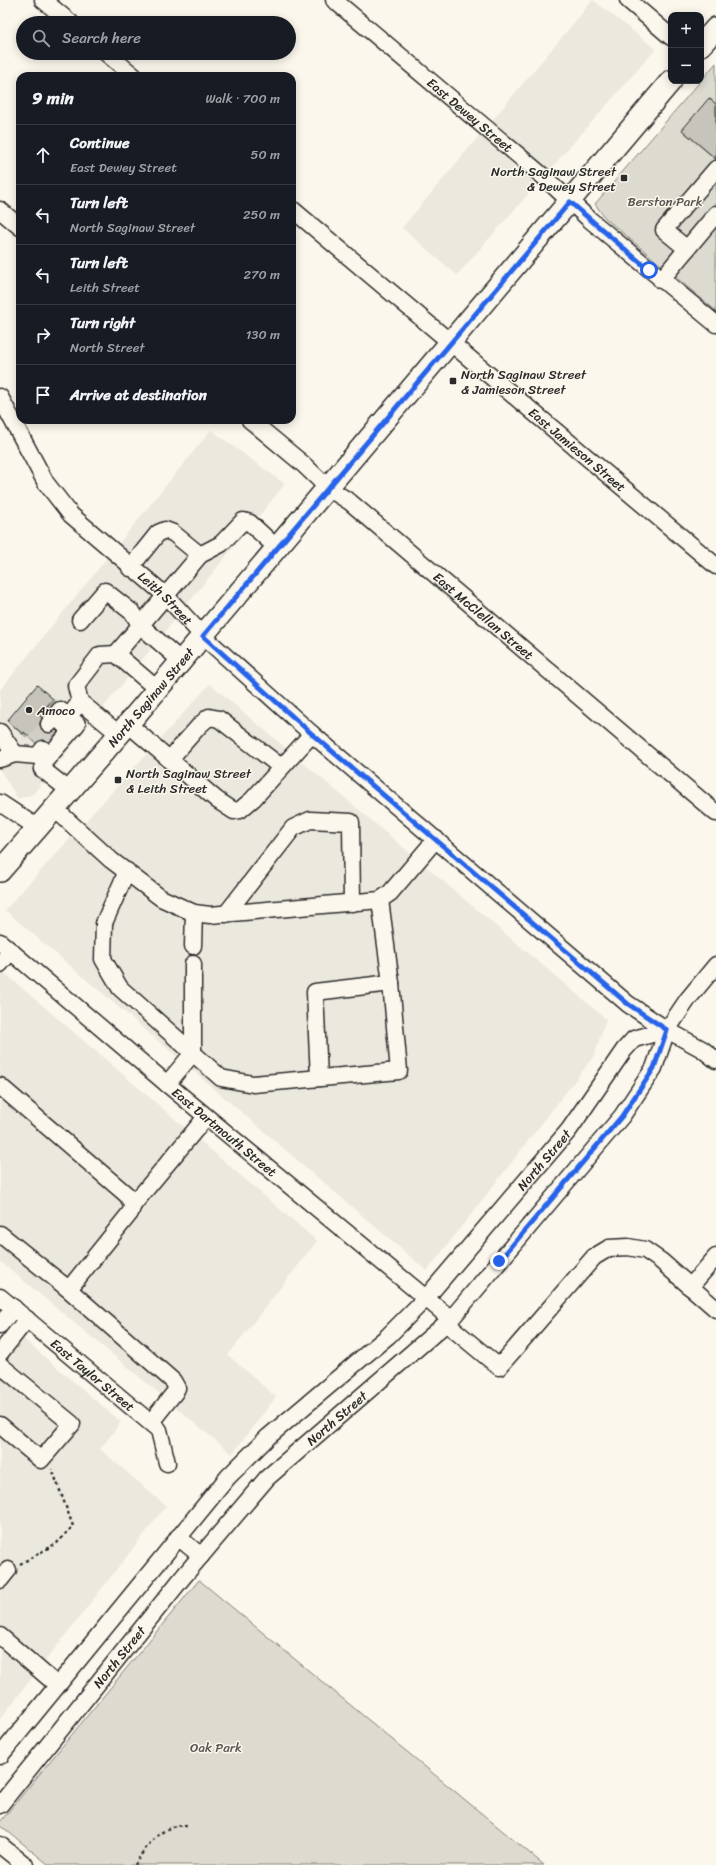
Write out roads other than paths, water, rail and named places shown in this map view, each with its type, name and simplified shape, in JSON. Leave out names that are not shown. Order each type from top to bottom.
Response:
[{"type":"main road","points":[[704,42],[716,28]]},
{"type":"main road","name":"North Saginaw Street","points":[[0,871],[203,636],[668,84]]},
{"type":"street","points":[[43,0],[62,16]]},
{"type":"street","name":"East Dewey Street","points":[[334,0],[544,177],[570,202],[661,280],[716,324]]},
{"type":"street","points":[[628,0],[668,34]]},
{"type":"street","points":[[115,60],[129,72]]},
{"type":"street","points":[[686,249],[664,230],[716,169]]},
{"type":"street","points":[[0,210],[16,224]]},
{"type":"street","name":"East Jamieson Street","points":[[296,212],[716,566]]},
{"type":"street","points":[[661,280],[716,214]]},
{"type":"street","name":"Leith Street","points":[[0,397],[46,483],[71,515],[130,568],[165,595],[203,636],[312,734],[628,1004],[667,1030],[702,1049],[716,1060]]},
{"type":"street","name":"East McClellan Street","points":[[255,424],[303,464],[328,488],[350,502],[716,813]]},
{"type":"street","points":[[116,654],[200,555],[221,544],[243,521],[250,523],[277,548]]},
{"type":"street","points":[[130,568],[158,533],[165,530],[174,533],[200,555]]},
{"type":"street","points":[[80,620],[105,591],[133,613],[140,625],[181,661]]},
{"type":"street","points":[[157,689],[116,654],[100,655],[76,686],[80,702],[169,760],[217,800],[234,811],[240,810],[253,799],[312,734]]},
{"type":"street","points":[[69,717],[80,702]]},
{"type":"street","points":[[0,732],[7,756],[40,752],[77,724],[60,710],[54,728]]},
{"type":"street","points":[[169,760],[200,725],[210,718],[220,719],[281,767]]},
{"type":"street","points":[[40,752],[42,769],[70,791]]},
{"type":"street","points":[[0,803],[38,828]]},
{"type":"street","points":[[55,809],[111,860],[162,898],[194,913],[210,915],[380,900],[390,894],[436,840]]},
{"type":"street","points":[[226,914],[293,828],[310,820],[352,822],[352,903]]},
{"type":"street","points":[[127,871],[104,923],[103,959],[120,988],[221,1078],[242,1083],[253,1084],[398,1071],[391,983],[380,900]]},
{"type":"street","points":[[193,946],[194,913]]},
{"type":"street","points":[[0,964],[6,946]]},
{"type":"street","name":"East Dartmouth Street","points":[[6,946],[167,1084],[426,1298],[448,1321],[499,1367],[594,1256],[609,1248],[628,1246],[645,1250],[661,1261],[690,1286]]},
{"type":"street","points":[[167,1084],[194,1053],[193,964]]},
{"type":"street","name":"North Street","points":[[0,1805],[201,1556],[267,1478],[448,1321],[622,1116],[654,1068],[667,1030],[688,999],[716,965]]},
{"type":"street","points":[[319,1078],[315,992],[391,983]]},
{"type":"street","name":"North Street","points":[[0,1756],[228,1477],[268,1437],[388,1336],[426,1298],[569,1130],[624,1050],[634,1039],[667,1030]]},
{"type":"street","points":[[0,1086],[127,1195],[133,1205]]},
{"type":"street","points":[[67,1288],[73,1284],[130,1213],[133,1205],[206,1116]]},
{"type":"street","points":[[0,1234],[59,1284],[67,1288],[173,1381],[177,1388],[175,1392],[151,1422]]},
{"type":"street","points":[[716,1257],[690,1286],[716,1309]]},
{"type":"street","name":"East Taylor Street","points":[[0,1297],[151,1422],[159,1430],[167,1463]]},
{"type":"street","points":[[0,1325],[14,1308]]},
{"type":"street","points":[[0,1353],[27,1319]]},
{"type":"street","points":[[0,1366],[72,1424],[41,1460],[0,1425]]},
{"type":"street","points":[[178,1537],[201,1556]]},
{"type":"street","points":[[0,1636],[57,1685]]},
{"type":"street","points":[[0,1845],[24,1865]]},
{"type":"tunnel","points":[[35,742],[49,724]]},
{"type":"tunnel","points":[[43,749],[58,731]]},
{"type":"place","name":"North Saginaw Street & Dewey Street","points":[[624,178]]},
{"type":"place","name":"North Saginaw Street & Jamieson Street","points":[[453,381]]},
{"type":"place","name":"Amoco","points":[[29,710]]},
{"type":"place","name":"North Saginaw Street & Leith Street","points":[[118,780]]},
{"type":"park label","name":"Berston Park","points":[[665,201]]},
{"type":"park label","name":"Oak Park","points":[[216,1747]]}]
